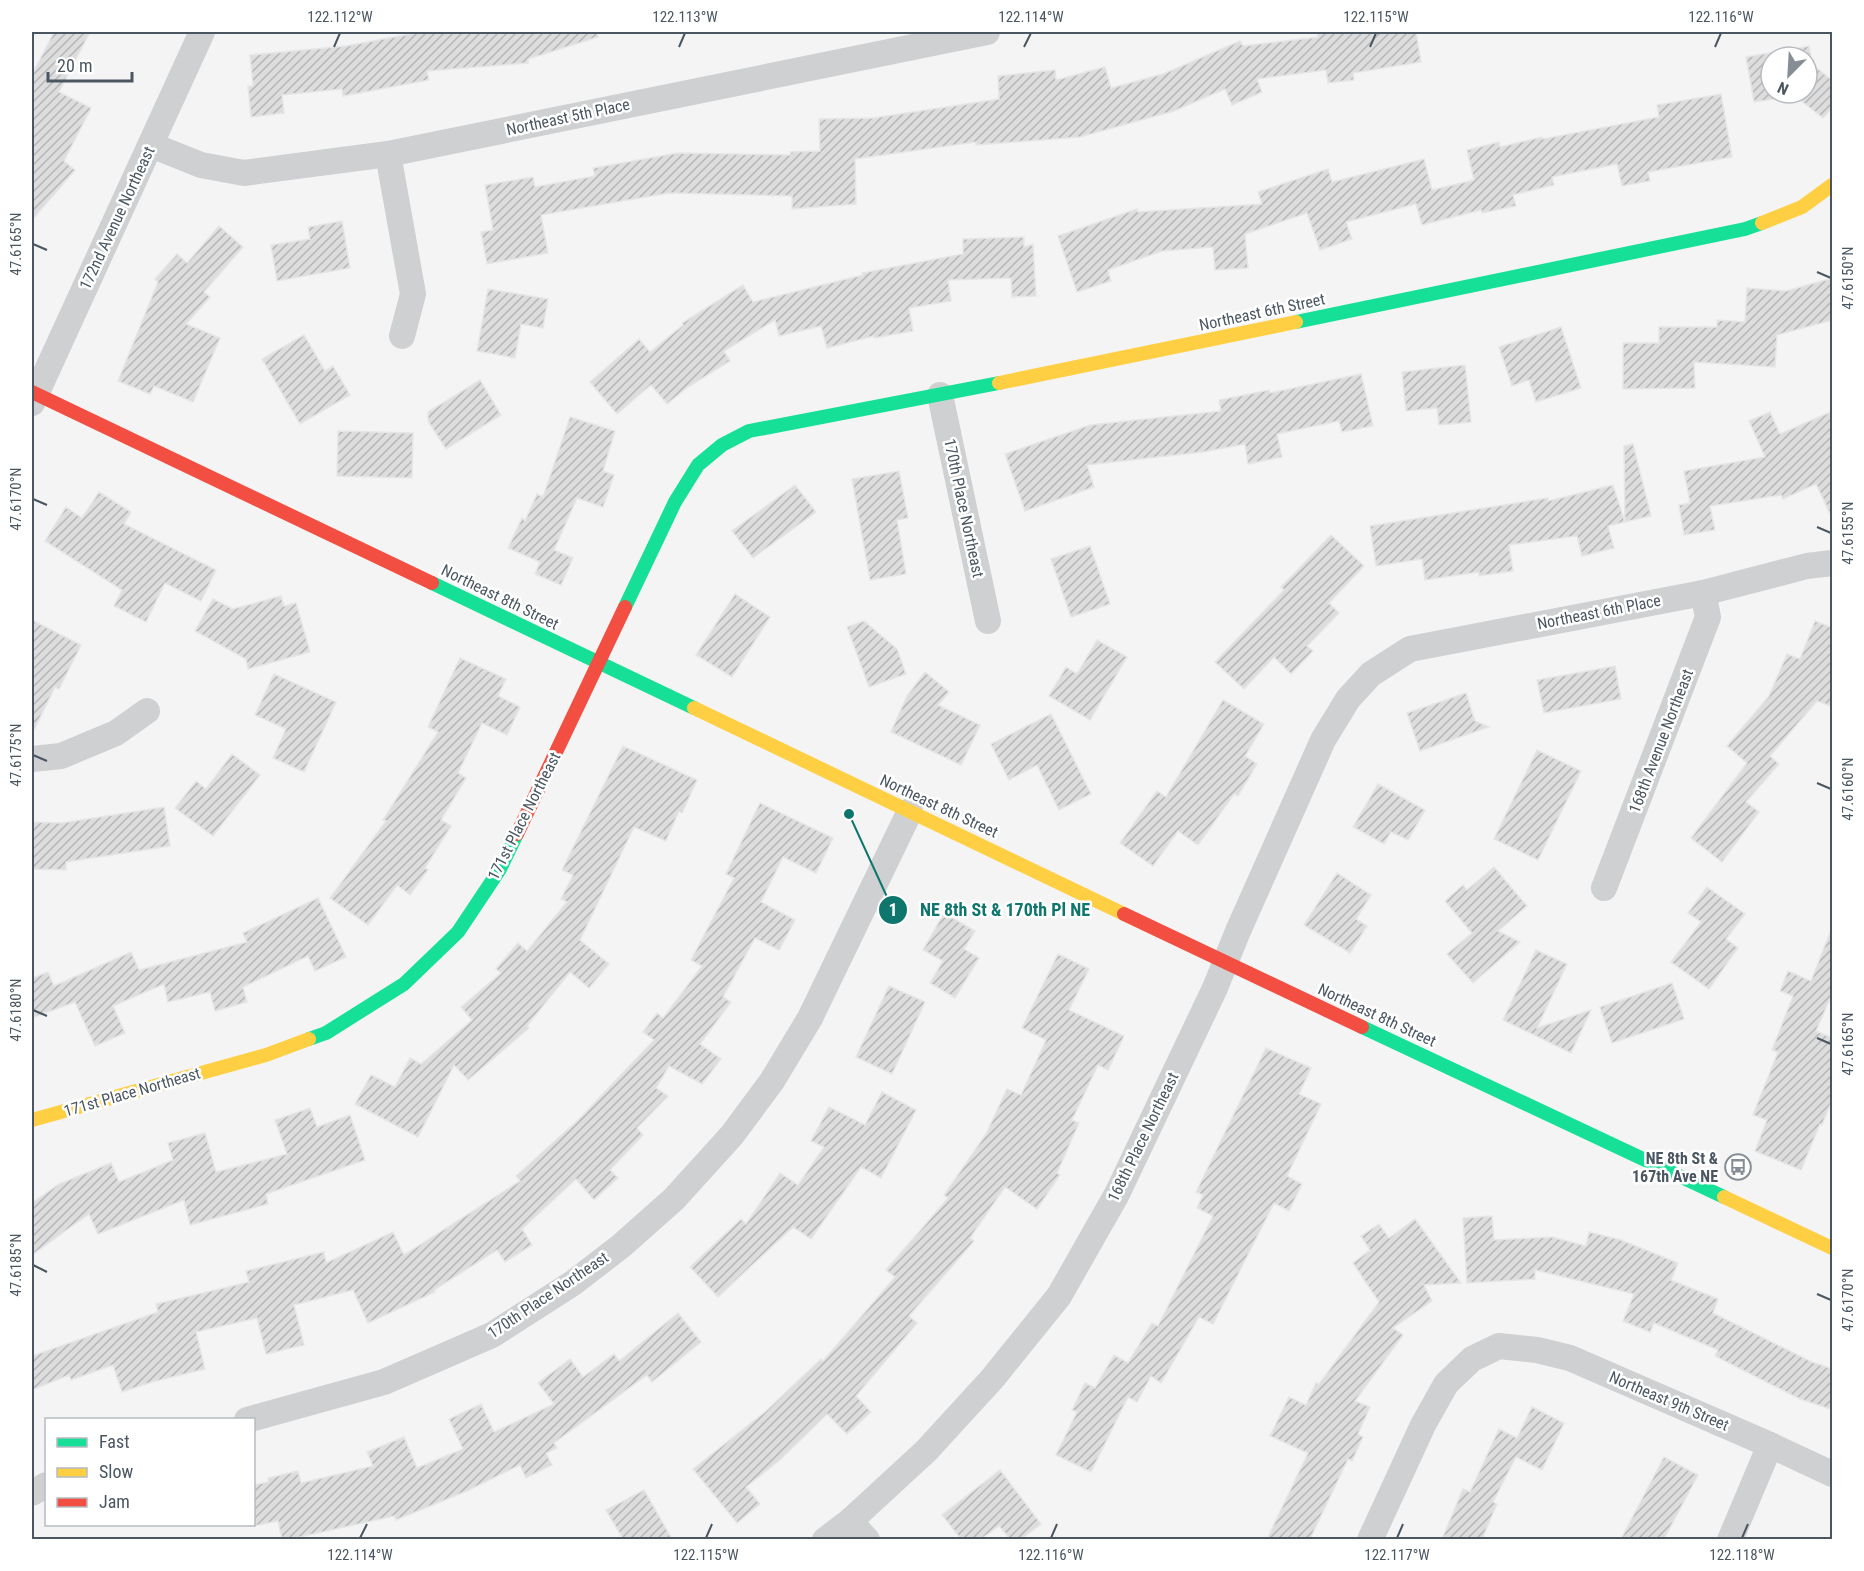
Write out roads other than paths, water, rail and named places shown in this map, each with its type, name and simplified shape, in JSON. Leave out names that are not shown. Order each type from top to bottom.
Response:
[{"type":"street","name":"172nd Avenue Northeast","points":[[33,396],[202,32]]},
{"type":"street","name":"Northeast 5th Place","points":[[151,145],[201,165],[244,173],[388,154],[987,32]]},
{"type":"street","points":[[388,154],[413,294],[402,336]]},
{"type":"street","name":"Northeast 6th Street","points":[[698,465],[722,445],[749,430],[940,395],[1745,229],[1802,207],[1833,185]]},
{"type":"street","name":"170th Place Northeast","points":[[940,395],[988,621]]},
{"type":"street","name":"Northeast 8th Street","points":[[33,396],[1226,962],[1832,1246]]},
{"type":"street","name":"171st Place Northeast","points":[[32,1120],[266,1055],[326,1032],[404,984],[458,932],[500,869],[675,502],[698,465]]},
{"type":"street","name":"Northeast 6th Place","points":[[1371,674],[1410,649],[1703,593],[1807,566],[1833,563]]},
{"type":"street","name":"168th Avenue Northeast","points":[[1604,888],[1708,617],[1703,593]]},
{"type":"street","name":"168th Place Northeast","points":[[825,1539],[859,1530],[926,1450],[992,1379],[1059,1296],[1117,1194],[1215,988],[1323,740],[1348,699],[1371,674]]},
{"type":"street","points":[[32,759],[61,756],[116,733],[147,711]]},
{"type":"street","name":"170th Place Northeast","points":[[251,1418],[384,1382],[492,1335],[573,1283],[621,1246],[674,1199],[732,1135],[772,1081],[810,1018],[910,811]]},
{"type":"street","name":"Northeast 9th Street","points":[[1370,1539],[1423,1425],[1446,1384],[1472,1359],[1499,1346],[1537,1350],[1570,1358],[1833,1474]]},
{"type":"street","points":[[1730,1539],[1770,1445]]},
{"type":"place","name":"NE 8th St & 170th Pl NE","points":[[849,814]]},
{"type":"place","name":"NE 8th St & 167th Ave NE","points":[[1738,1167]]}]
